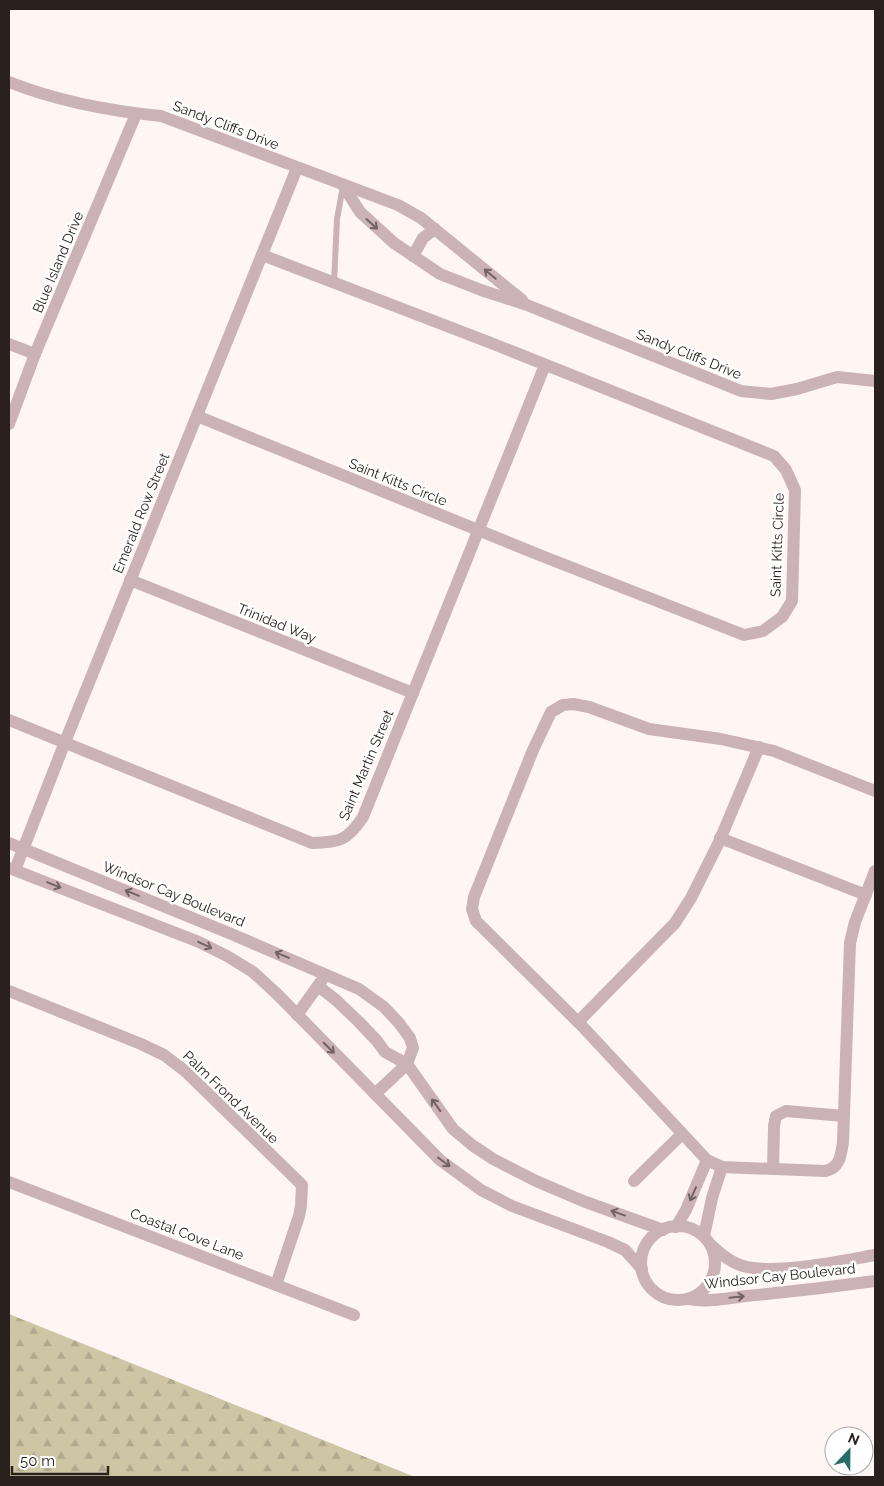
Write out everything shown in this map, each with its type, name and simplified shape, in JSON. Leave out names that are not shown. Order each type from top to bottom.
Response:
[{"type":"street","name":"Sandy Cliffs Drive","points":[[9,82],[52,97],[136,114],[161,116],[398,205],[421,218],[527,305]]},
{"type":"street","name":"Blue Island Drive","points":[[9,424],[35,354],[136,114]]},
{"type":"street","name":"Emerald Row Street","points":[[12,869],[23,848],[297,168]]},
{"type":"street","name":"Sandy Cliffs Drive","points":[[343,185],[360,212],[394,242],[440,274],[527,305],[741,391],[771,394],[797,389],[837,377],[875,381]]},
{"type":"street","points":[[414,256],[423,238],[435,229]]},
{"type":"street","name":"Saint Kitts Circle","points":[[197,416],[744,635],[763,631],[776,622],[782,617],[792,601],[795,490],[786,470],[774,456],[262,255]]},
{"type":"street","points":[[9,344],[35,354]]},
{"type":"street","name":"Saint Martin Street","points":[[9,720],[312,843],[336,842],[353,832],[363,817],[545,365]]},
{"type":"street","name":"Trinidad Way","points":[[130,580],[413,693]]},
{"type":"street","points":[[875,791],[774,751],[721,739],[648,729],[589,707],[573,704],[563,705],[552,712],[533,750],[474,897],[472,909],[476,921],[578,1022],[707,1160],[722,1167],[825,1171],[831,1170],[836,1166],[841,1158],[850,943],[875,871]]},
{"type":"street","points":[[578,1022],[675,923],[691,898],[720,838],[759,747]]},
{"type":"street","points":[[720,838],[866,894]]},
{"type":"street","name":"Windsor Cay Boulevard","points":[[9,843],[229,932],[360,989],[384,1007],[410,1038],[413,1048],[407,1064]]},
{"type":"street","name":"Windsor Cay Boulevard","points":[[12,869],[199,942],[228,956],[252,972],[277,994],[440,1160],[481,1190],[512,1206],[625,1250],[642,1269],[646,1280],[654,1291],[664,1297],[696,1301],[810,1290],[875,1281]]},
{"type":"street","points":[[297,1015],[327,974]]},
{"type":"street","name":"Windsor Cay Boulevard","points":[[318,986],[359,1022],[385,1052],[407,1064],[453,1129],[472,1145],[494,1159],[536,1181],[583,1201],[670,1228],[684,1227],[694,1230],[725,1257],[742,1266],[763,1269],[818,1264],[875,1255]]},
{"type":"street","name":"Palm Frond Avenue","points":[[9,990],[164,1055],[185,1070],[302,1185],[299,1216],[276,1285]]},
{"type":"street","points":[[375,1094],[407,1064]]},
{"type":"street","points":[[773,1169],[776,1116],[786,1111],[844,1116]]},
{"type":"street","points":[[634,1181],[682,1134]]},
{"type":"street","points":[[642,1269],[642,1257],[646,1246],[653,1236],[670,1228],[686,1210],[707,1160]]},
{"type":"street","points":[[707,1240],[712,1198],[722,1167]]},
{"type":"street","name":"Coastal Cove Lane","points":[[9,1182],[354,1315]]},
{"type":"street","name":"Windsor Cay Boulevard","points":[[689,1299],[699,1294],[713,1277],[715,1266],[714,1254],[707,1240]]},
{"type":"lane","points":[[334,283],[337,219],[343,185]]},
{"type":"green space","points":[[9,1314],[415,1477],[9,1477]]}]
